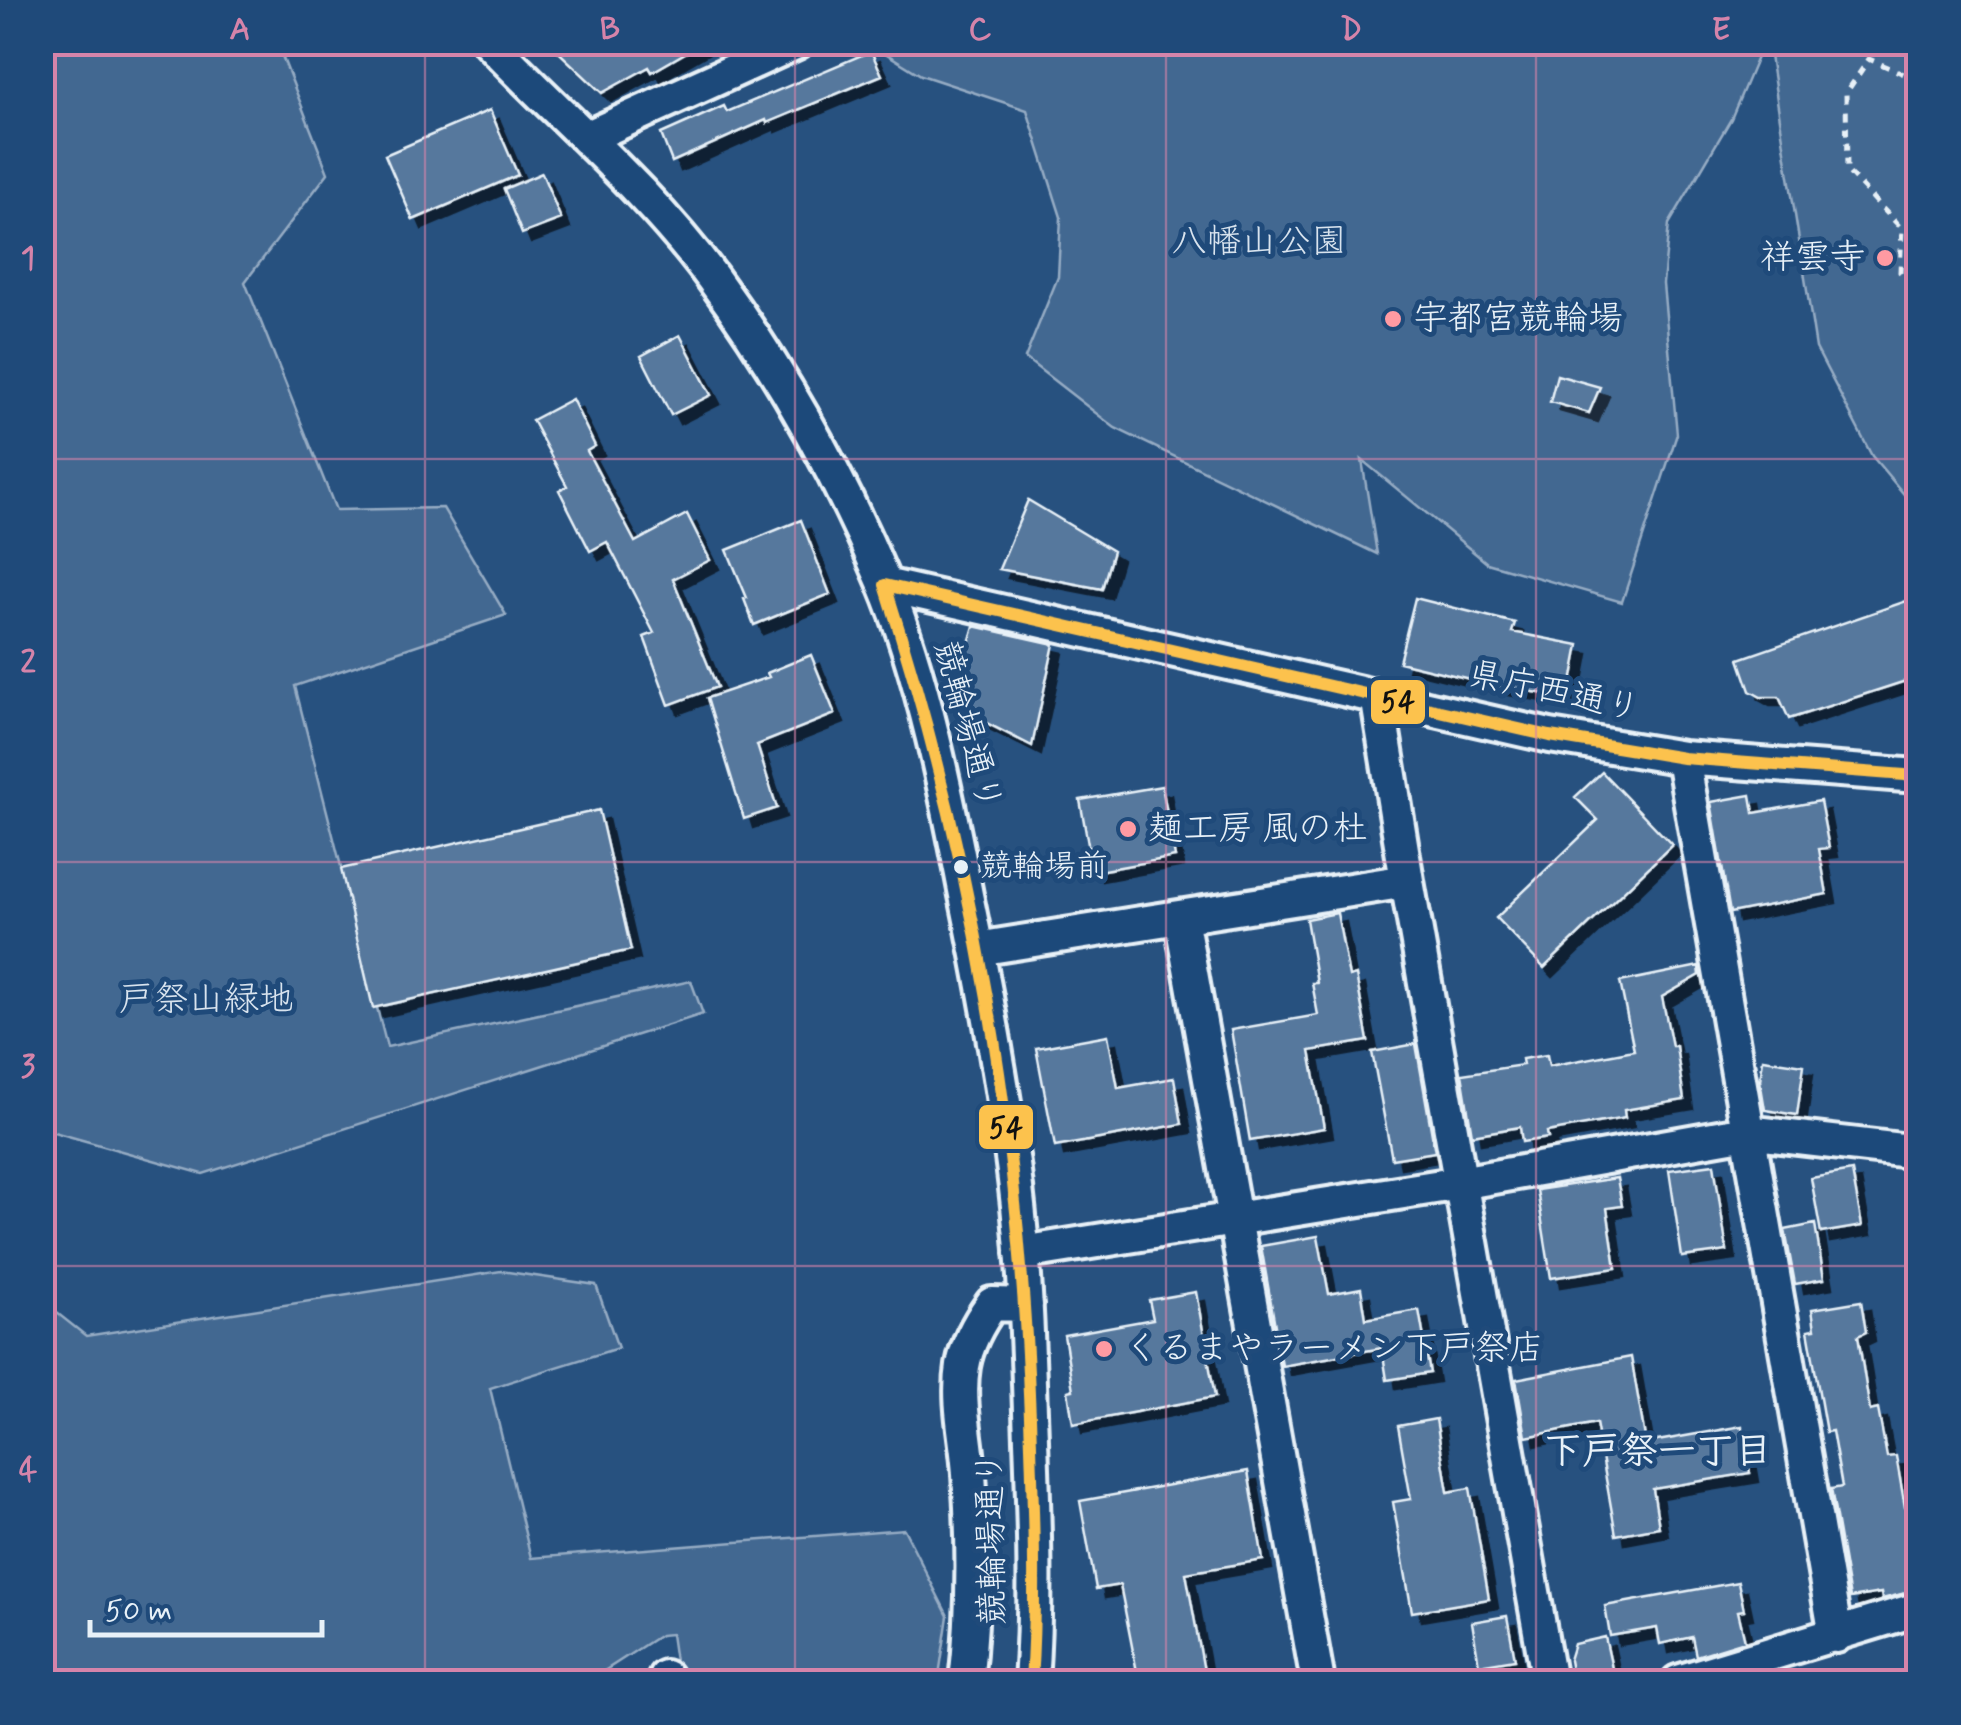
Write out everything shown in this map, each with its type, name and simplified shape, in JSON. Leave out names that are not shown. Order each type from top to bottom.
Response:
[{"type":"street","name":"競輪場通り","points":[[489,42],[672,226],[714,279],[804,420],[886,586],[940,773],[998,1065],[1026,1304],[1036,1579],[1031,1682]]},
{"type":"street","points":[[586,138],[797,42]]},
{"type":"street","name":"県庁西通り","points":[[886,586],[1550,736],[1684,758],[1918,776]]},
{"type":"street","points":[[1377,695],[1406,881],[1549,1682]]},
{"type":"street","points":[[1684,758],[1836,1636]]},
{"type":"street","points":[[977,949],[1406,881]]},
{"type":"street","points":[[1181,916],[1318,1682]]},
{"type":"street","points":[[1022,1253],[1460,1183],[1747,1132],[1918,1152]]},
{"type":"street","points":[[966,1682],[973,1624],[963,1365],[978,1324],[992,1304],[1026,1304]]},
{"type":"street","points":[[1678,1682],[1918,1609]]},
{"type":"path","points":[[1918,80],[1869,59],[1846,93],[1847,172],[1902,229],[1900,272],[1918,292]]},
{"type":"green space","name":"戸祭山緑地","points":[[42,43],[277,43],[328,173],[245,282],[336,510],[443,508],[506,615],[295,686],[387,1047],[691,981],[703,1014],[203,1174],[43,1129]]},
{"type":"green space","name":"八幡山公園","points":[[869,43],[1763,43],[1731,119],[1669,224],[1663,284],[1677,434],[1622,602],[1487,563],[1362,460],[1377,554],[1115,428],[1025,358],[1058,277],[1061,217],[1027,110],[921,75]]},
{"type":"green space","points":[[1768,43],[1918,43],[1918,511],[1872,456],[1816,348]]},
{"type":"green space","points":[[501,1271],[596,1285],[618,1348],[490,1388],[531,1558],[904,1529],[948,1616],[938,1682],[678,1682],[671,1634],[660,1635],[587,1682],[43,1682],[42,1301],[86,1336]]},
{"type":"building","points":[[548,42],[704,42],[652,72],[649,67],[602,93]]},
{"type":"building","points":[[871,51],[882,75],[672,162],[661,134],[724,106],[727,112]]},
{"type":"building","points":[[490,110],[518,175],[413,220],[385,155]]},
{"type":"building","points":[[542,173],[561,219],[522,234],[504,189]]},
{"type":"building","points":[[680,335],[711,395],[671,415],[641,356]]},
{"type":"building","points":[[1557,375],[1600,387],[1589,413],[1550,402]]},
{"type":"building","points":[[572,399],[595,446],[587,451],[635,542],[687,514],[710,560],[673,579],[717,687],[669,705],[644,637],[654,633],[607,542],[590,551],[559,490],[567,486],[532,420]]},
{"type":"building","points":[[1028,500],[1113,551],[1102,589],[999,569]]},
{"type":"building","points":[[801,520],[830,594],[754,625],[727,550]]},
{"type":"building","points":[[1918,597],[1918,677],[1789,719],[1779,697],[1761,697],[1750,691],[1739,659]]},
{"type":"building","points":[[1415,598],[1515,623],[1512,632],[1579,645],[1569,698],[1399,662]]},
{"type":"building","points":[[974,626],[1054,644],[1032,746],[951,705]]},
{"type":"building","points":[[811,655],[835,714],[757,745],[777,808],[744,819],[707,698],[769,677],[767,673]]},
{"type":"building","points":[[1602,772],[1672,845],[1544,968],[1496,918],[1598,820],[1575,797]]},
{"type":"building","name":"麺工房 風の杜","points":[[1162,786],[1175,857],[1093,872],[1080,800]]},
{"type":"building","points":[[1751,795],[1754,813],[1820,801],[1829,848],[1819,849],[1827,894],[1730,913],[1711,802]]},
{"type":"building","points":[[599,810],[631,950],[373,1008],[341,869]]},
{"type":"building","points":[[1337,913],[1349,977],[1356,975],[1368,1041],[1310,1051],[1324,1128],[1250,1141],[1231,1030],[1318,1015],[1306,919]]},
{"type":"building","points":[[1699,966],[1700,975],[1662,997],[1672,1046],[1676,1046],[1684,1100],[1624,1110],[1625,1118],[1547,1132],[1548,1138],[1522,1142],[1520,1127],[1472,1135],[1462,1074],[1523,1065],[1522,1059],[1547,1055],[1549,1066],[1634,1050],[1620,982]]},
{"type":"building","points":[[1108,1035],[1118,1088],[1174,1078],[1182,1124],[1055,1147],[1036,1048]]},
{"type":"building","points":[[1416,1044],[1435,1152],[1392,1159],[1372,1052]]},
{"type":"building","points":[[1763,1059],[1804,1065],[1797,1115],[1765,1110],[1760,1080]]},
{"type":"building","points":[[1714,1164],[1727,1251],[1682,1257],[1669,1170]]},
{"type":"building","points":[[1852,1171],[1862,1226],[1821,1233],[1811,1178]]},
{"type":"building","points":[[1617,1178],[1622,1206],[1607,1208],[1616,1268],[1551,1278],[1537,1190]]},
{"type":"building","points":[[1815,1224],[1824,1279],[1795,1284],[1785,1230]]},
{"type":"building","points":[[1318,1236],[1329,1294],[1361,1288],[1366,1319],[1419,1310],[1430,1373],[1387,1380],[1382,1348],[1282,1366],[1261,1246]]},
{"type":"building","points":[[1196,1292],[1215,1397],[1073,1424],[1068,1391],[1073,1390],[1064,1335],[1153,1319],[1149,1300]]},
{"type":"building","points":[[1861,1301],[1866,1332],[1858,1336],[1870,1411],[1878,1409],[1887,1457],[1896,1456],[1905,1507],[1918,1505],[1918,1590],[1882,1599],[1881,1593],[1850,1598],[1831,1489],[1842,1487],[1832,1431],[1826,1432],[1808,1330],[1815,1329],[1812,1309]]},
{"type":"building","points":[[1631,1357],[1646,1443],[1742,1426],[1750,1473],[1653,1489],[1659,1527],[1616,1535],[1596,1423],[1526,1437],[1516,1379]]},
{"type":"building","points":[[1436,1419],[1448,1492],[1470,1488],[1489,1599],[1412,1612],[1393,1502],[1411,1499],[1398,1426]]},
{"type":"building","points":[[1248,1471],[1263,1560],[1186,1573],[1206,1682],[1139,1682],[1120,1585],[1096,1589],[1080,1501]]},
{"type":"building","points":[[1738,1582],[1744,1610],[1738,1611],[1745,1641],[1696,1656],[1692,1637],[1660,1644],[1657,1628],[1610,1636],[1605,1606]]},
{"type":"building","points":[[1507,1616],[1515,1659],[1479,1665],[1472,1622]]},
{"type":"building","points":[[1605,1637],[1615,1682],[1573,1682],[1569,1660],[1574,1644]]},
{"type":"transit line","name":"54","points":[[885,585],[944,791],[987,996],[1003,1099],[1024,1309],[1030,1417],[1034,1583],[1031,1682]]},
{"type":"transit line","name":"54","points":[[885,585],[1550,736],[1683,758],[1918,776]]},
{"type":"place","name":"祥雲寺","points":[[1885,258]]},
{"type":"place","name":"宇都宮競輪場","points":[[1393,319]]},
{"type":"place","name":"麺工房 風の杜","points":[[1128,829]]},
{"type":"place","name":"競輪場前","points":[[961,867]]},
{"type":"place","name":"くるまやラーメン下戸祭店","points":[[1104,1349]]},
{"type":"district","name":"下戸祭一丁目","points":[[1658,1452]]}]
